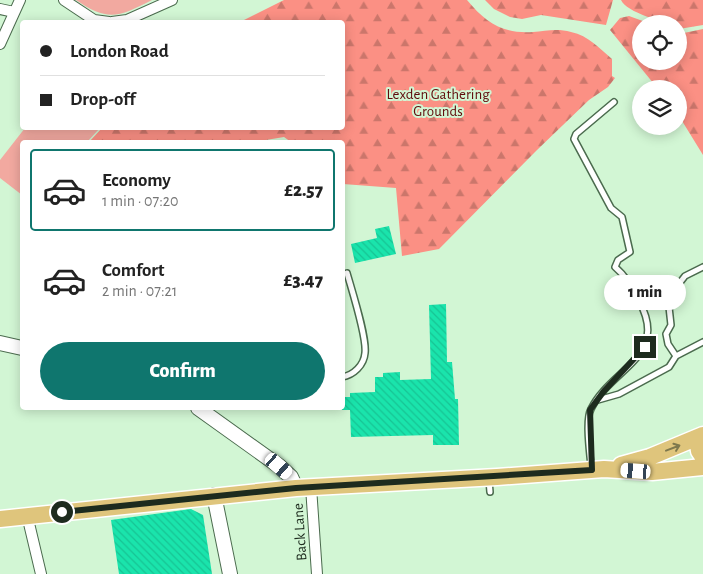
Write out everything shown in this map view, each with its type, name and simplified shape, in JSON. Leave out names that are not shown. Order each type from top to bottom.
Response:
[{"type":"main road","points":[[0,519],[214,495],[304,488],[489,485],[598,469],[650,457],[700,437],[703,457]]},
{"type":"main road","points":[[598,469],[652,472],[703,467]]},
{"type":"street","points":[[0,44],[20,0]]},
{"type":"street","points":[[64,0],[94,20]]},
{"type":"street","points":[[120,20],[134,17],[172,0]]},
{"type":"street","points":[[0,9],[14,12]]},
{"type":"street","points":[[0,343],[20,348]]},
{"type":"street","points":[[205,410],[279,466],[304,488]]},
{"type":"street","name":"Back Lane","points":[[304,488],[317,574]]},
{"type":"street","points":[[214,495],[230,574]]},
{"type":"street","points":[[27,515],[41,574]]},
{"type":"lane","points":[[598,469],[590,410],[636,359],[645,347],[648,338],[646,314],[624,275],[615,267],[618,260],[630,252],[622,217],[611,208],[574,139],[576,134],[614,102]]},
{"type":"lane","points":[[676,356],[668,344],[666,334],[671,325],[668,298],[685,276],[703,267]]},
{"type":"lane","points":[[345,376],[360,366],[366,351],[347,273]]},
{"type":"lane","points":[[598,400],[619,394],[669,367],[676,356],[703,342]]},
{"type":"shaded area","points":[[76,0],[152,0],[131,10],[114,15],[97,12]]},
{"type":"shaded area","points":[[23,130],[98,130],[89,140],[20,140],[20,193],[0,178],[0,160]]},
{"type":"green space","name":"Lexden Gathering Grounds","points":[[284,0],[467,0],[488,21],[504,29],[522,32],[561,30],[583,36],[612,59],[612,76],[615,78],[608,87],[589,100],[537,150],[439,249],[402,256],[396,188],[345,184],[345,140],[288,140],[284,137],[266,140],[91,140],[100,130],[345,130],[345,20],[244,20]]},
{"type":"green space","points":[[485,0],[613,0],[606,25],[541,15],[522,19],[510,17],[494,9]]},
{"type":"green space","points":[[621,0],[703,0],[703,25],[687,28],[687,15],[644,15],[624,4]]},
{"type":"green space","points":[[632,17],[632,57],[610,30],[620,18]]},
{"type":"green space","points":[[703,29],[703,155],[687,129],[687,80],[651,80],[643,70],[687,70],[687,32]]},
{"type":"building","points":[[389,226],[396,254],[355,263],[351,244],[377,238],[375,229]]},
{"type":"building","points":[[446,304],[447,362],[452,362],[455,399],[458,399],[459,445],[433,445],[433,435],[351,437],[350,410],[345,410],[345,397],[350,397],[350,393],[375,392],[375,377],[383,377],[383,373],[400,372],[400,380],[431,379],[429,305]]},
{"type":"building","points":[[191,509],[203,515],[212,574],[119,574],[111,520]]},
{"type":"route","points":[[62,512],[296,488],[592,470],[589,442],[590,410],[604,391],[636,359],[645,347]]}]
